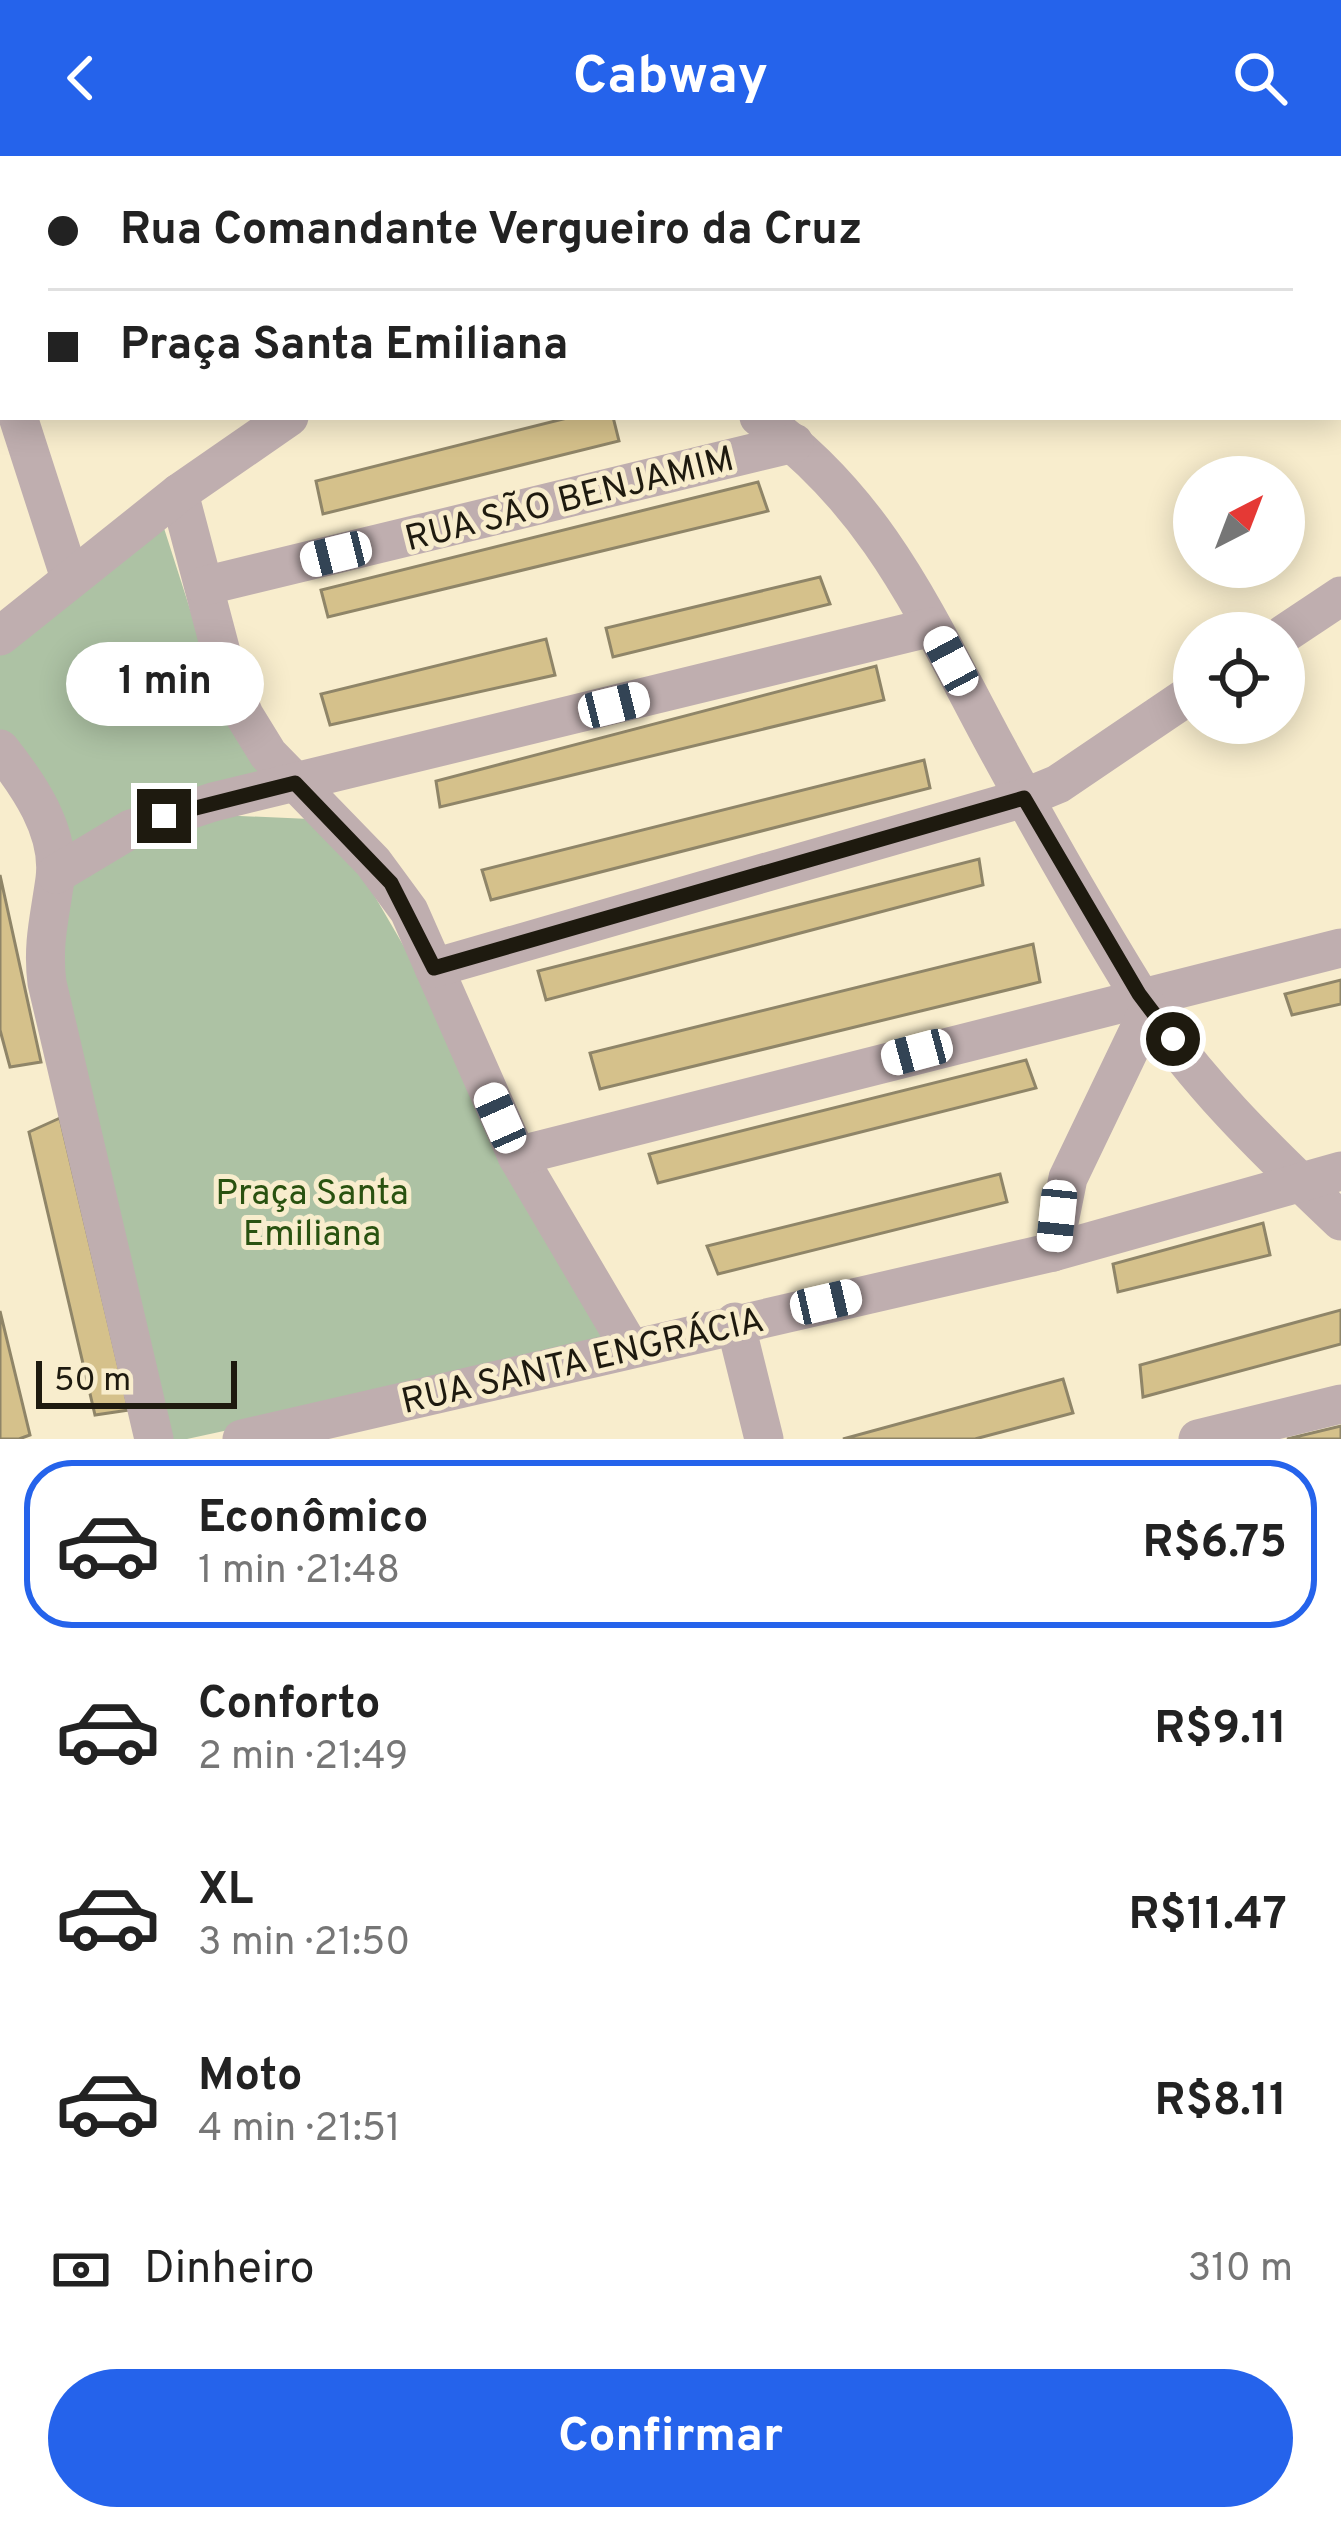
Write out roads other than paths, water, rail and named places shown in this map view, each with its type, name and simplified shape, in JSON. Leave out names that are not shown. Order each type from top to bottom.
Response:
[{"type":"street","points":[[19,420],[70,578]]},
{"type":"street","points":[[7,622],[285,420]]},
{"type":"street","points":[[763,420],[794,442],[849,495],[894,554],[1024,798],[1144,1002],[1219,1100],[1341,1221]]},
{"type":"street","name":"RUA SÃO BENJAMIM","points":[[204,586],[794,442]]},
{"type":"street","points":[[179,493],[226,671],[244,715],[295,783],[391,883],[517,1156],[630,1348]]},
{"type":"street","points":[[1305,620],[1341,596]]},
{"type":"street","points":[[56,874],[130,829],[164,816],[932,627]]},
{"type":"street","points":[[434,968],[1024,798],[1058,784],[1173,706]]},
{"type":"street","points":[[0,749],[38,800],[56,874],[44,927],[47,983],[154,1439]]},
{"type":"street","points":[[517,1156],[1144,1002],[1341,947]]},
{"type":"street","points":[[1053,1252],[1068,1178],[1144,1002]]},
{"type":"street","name":"RUA SANTA ENGRÁCIA","points":[[242,1439],[1053,1252],[1341,1171]]},
{"type":"street","points":[[735,1322],[764,1439]]},
{"type":"street","points":[[1198,1439],[1341,1404]]},
{"type":"park label","name":"Praça Santa Emiliana","points":[[312,1212]]}]
